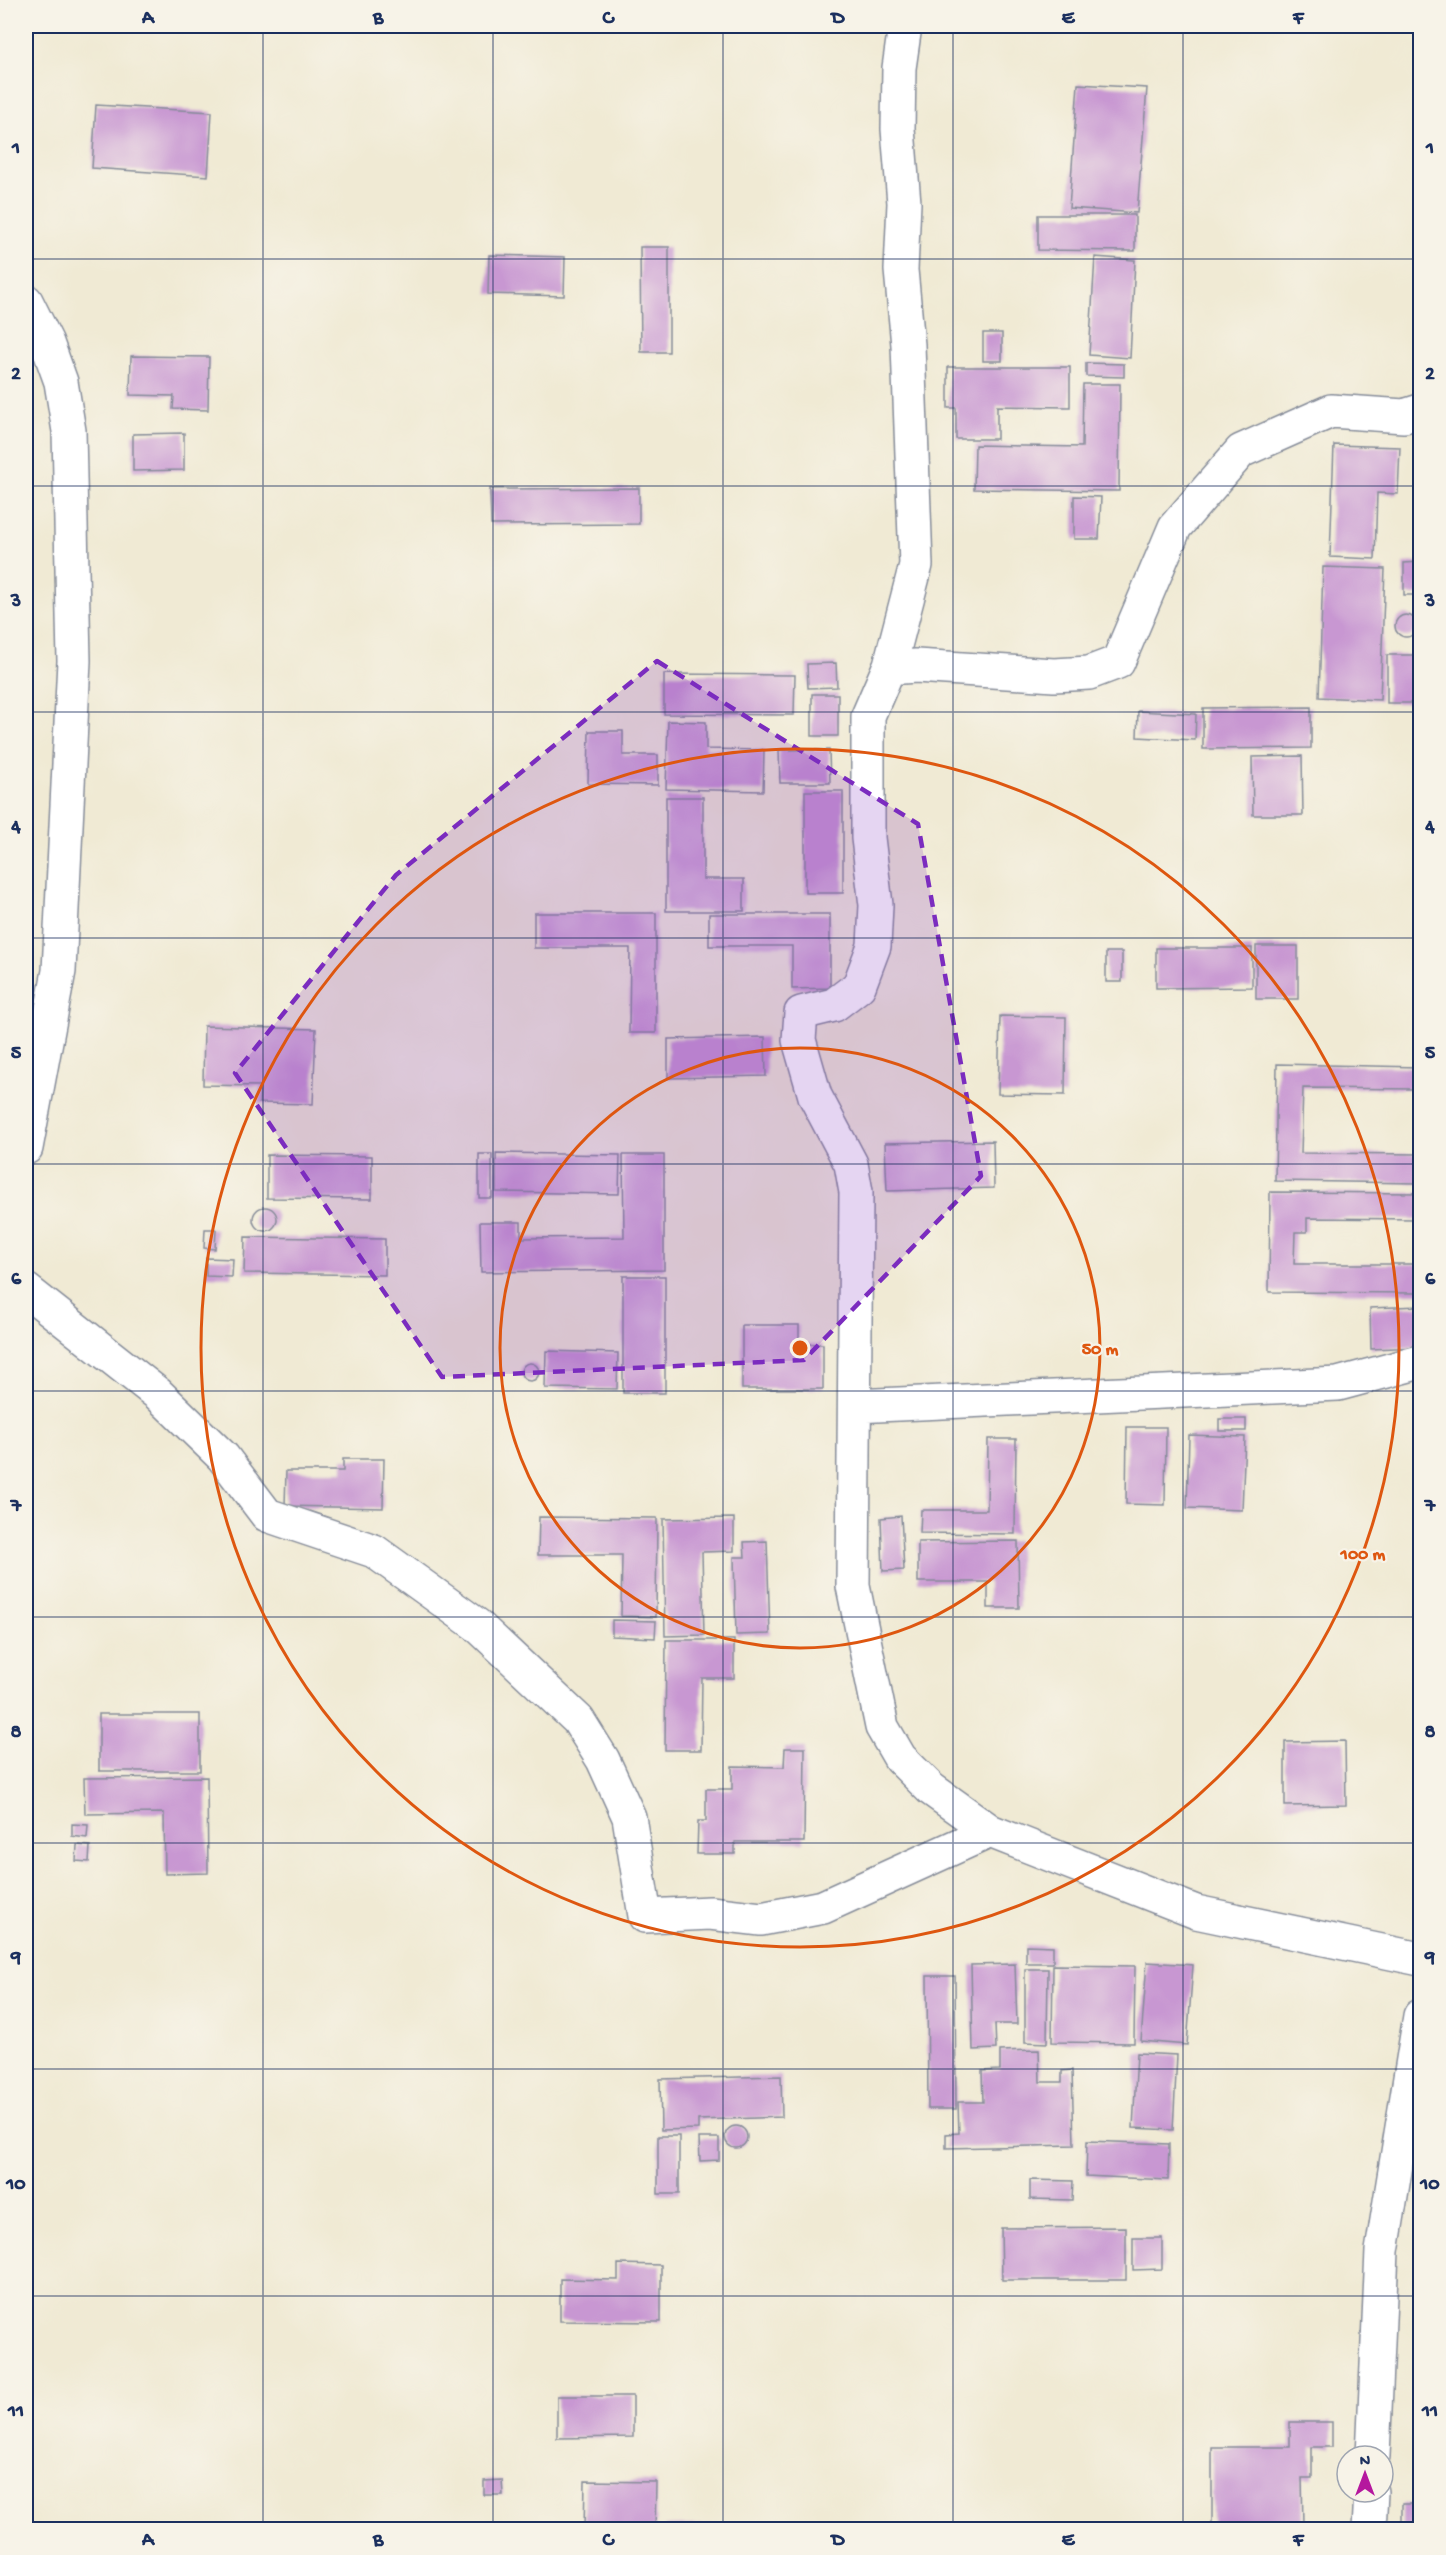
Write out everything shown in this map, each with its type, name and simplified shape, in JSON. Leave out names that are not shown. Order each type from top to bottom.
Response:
[{"type":"street","points":[[905,26],[899,68],[898,129],[904,203],[901,270],[908,345],[916,565],[890,665],[868,716],[868,838],[876,905],[874,946],[858,986],[834,1005],[801,1013],[799,1040],[815,1096],[851,1164],[856,1192],[853,1586],[882,1727],[900,1758],[923,1781],[990,1831],[1196,1912],[1420,1959]]},
{"type":"street","points":[[26,301],[47,343],[61,382],[69,432],[74,662],[59,971],[39,1002],[26,1148]]},
{"type":"street","points":[[890,665],[1054,675],[1089,673],[1118,662],[1175,527],[1241,451],[1331,411],[1404,416],[1420,411]]},
{"type":"street","points":[[26,1290],[158,1394],[223,1457],[267,1515],[374,1551],[477,1625],[578,1720],[603,1760],[629,1816],[645,1916],[710,1913],[761,1919],[823,1907],[990,1831]]},
{"type":"street","points":[[855,1406],[1338,1384],[1420,1362]]},
{"type":"street","points":[[1373,2444],[1382,2251],[1420,2016]]},
{"type":"street","points":[[1369,2529],[1370,2504]]},
{"type":"highlighted area","points":[[657,661],[918,824],[981,1176],[804,1360],[442,1377],[235,1073],[396,875]]},
{"type":"building","points":[[1078,84],[1147,88],[1137,213],[1069,208]]},
{"type":"building","points":[[96,105],[212,112],[208,176],[92,168]]},
{"type":"building","points":[[1038,215],[1135,215],[1135,251],[1038,250]]},
{"type":"building","points":[[640,247],[669,247],[669,352],[641,352]]},
{"type":"building","points":[[489,255],[565,257],[564,296],[488,294]]},
{"type":"building","points":[[1095,257],[1135,260],[1130,358],[1089,355]]},
{"type":"building","points":[[983,333],[1002,333],[1002,361],[983,361]]},
{"type":"building","points":[[131,356],[209,357],[208,410],[173,409],[174,396],[130,395]]},
{"type":"building","points":[[1086,363],[1124,364],[1124,377],[1086,376]]},
{"type":"building","points":[[948,367],[1070,367],[1070,407],[997,406],[997,439],[956,439],[956,408],[948,408]]},
{"type":"building","points":[[1083,384],[1120,384],[1119,491],[974,489],[975,445],[1082,447]]},
{"type":"building","points":[[184,433],[184,470],[133,471],[133,434]]},
{"type":"building","points":[[1334,445],[1400,447],[1398,494],[1377,493],[1375,559],[1330,557]]},
{"type":"building","points":[[639,488],[639,524],[491,525],[490,489]]},
{"type":"building","points":[[1074,496],[1101,497],[1099,539],[1074,539]]},
{"type":"building","points":[[1420,562],[1420,595],[1404,595],[1404,563]]},
{"type":"building","points":[[1323,567],[1385,569],[1380,700],[1319,697]]},
{"type":"building","points":[[1406,615],[1414,618],[1417,626],[1414,634],[1406,637],[1398,634],[1395,626],[1398,618]]},
{"type":"building","points":[[1387,655],[1420,655],[1420,703],[1387,703]]},
{"type":"building","points":[[836,663],[837,687],[808,688],[807,664]]},
{"type":"building","points":[[664,674],[795,675],[794,715],[664,714]]},
{"type":"building","points":[[812,694],[838,694],[838,736],[812,736]]},
{"type":"building","points":[[1311,707],[1311,748],[1203,749],[1203,708]]},
{"type":"building","points":[[1138,711],[1196,714],[1195,740],[1137,737]]},
{"type":"building","points":[[668,721],[706,722],[706,749],[764,750],[763,791],[666,789]]},
{"type":"building","points":[[589,731],[623,731],[623,755],[658,755],[658,785],[588,784]]},
{"type":"building","points":[[779,750],[829,750],[830,783],[780,783]]},
{"type":"building","points":[[1302,756],[1303,815],[1253,815],[1252,757]]},
{"type":"building","points":[[805,791],[843,791],[843,893],[805,893]]},
{"type":"building","points":[[666,797],[703,797],[703,879],[744,879],[744,911],[666,911]]},
{"type":"building","points":[[534,913],[656,913],[656,1033],[629,1033],[630,948],[534,948]]},
{"type":"building","points":[[709,914],[830,914],[830,988],[792,989],[792,946],[709,946]]},
{"type":"building","points":[[1256,946],[1298,946],[1298,999],[1256,999]]},
{"type":"building","points":[[1156,948],[1252,948],[1252,987],[1156,988]]},
{"type":"building","points":[[1106,952],[1122,952],[1122,982],[1106,982]]},
{"type":"building","points":[[1000,1016],[1066,1017],[1065,1095],[998,1094]]},
{"type":"building","points":[[204,1026],[316,1029],[313,1104],[259,1103],[260,1086],[203,1085]]},
{"type":"building","points":[[765,1037],[766,1076],[668,1078],[668,1039]]},
{"type":"building","points":[[1277,1064],[1420,1067],[1420,1089],[1303,1088],[1301,1153],[1420,1154],[1420,1183],[1275,1181]]},
{"type":"building","points":[[993,1141],[994,1188],[887,1191],[885,1143]]},
{"type":"building","points":[[496,1153],[620,1155],[619,1194],[496,1192]]},
{"type":"building","points":[[479,1154],[492,1154],[492,1198],[479,1198]]},
{"type":"building","points":[[267,1155],[372,1156],[372,1199],[267,1198]]},
{"type":"building","points":[[623,1155],[664,1155],[664,1270],[481,1272],[480,1222],[521,1222],[521,1238],[624,1237]]},
{"type":"building","points":[[1270,1192],[1420,1193],[1420,1241],[1418,1241],[1418,1219],[1307,1218],[1307,1232],[1295,1232],[1294,1264],[1420,1264],[1420,1293],[1269,1292]]},
{"type":"building","points":[[265,1207],[273,1211],[277,1219],[273,1227],[265,1231],[257,1227],[253,1219],[257,1211]]},
{"type":"building","points":[[205,1229],[216,1229],[215,1249],[204,1248]]},
{"type":"building","points":[[245,1237],[385,1239],[385,1275],[244,1273]]},
{"type":"building","points":[[206,1258],[233,1259],[232,1277],[206,1276]]},
{"type":"building","points":[[623,1276],[665,1276],[665,1393],[623,1393]]},
{"type":"building","points":[[1420,1306],[1420,1347],[1371,1349],[1370,1308]]},
{"type":"building","points":[[742,1325],[799,1325],[799,1344],[823,1344],[823,1389],[742,1389]]},
{"type":"building","points":[[546,1351],[618,1353],[617,1389],[545,1388]]},
{"type":"building","points":[[530,1363],[536,1366],[539,1372],[536,1378],[530,1381],[524,1378],[521,1372],[524,1366]]},
{"type":"building","points":[[1219,1419],[1246,1419],[1246,1431],[1219,1431]]},
{"type":"building","points":[[1127,1427],[1166,1427],[1165,1505],[1126,1504]]},
{"type":"building","points":[[1189,1435],[1245,1437],[1242,1510],[1187,1508]]},
{"type":"building","points":[[988,1439],[1016,1439],[1015,1534],[920,1533],[921,1510],[987,1510]]},
{"type":"building","points":[[343,1459],[384,1459],[383,1508],[285,1506],[286,1471],[343,1471]]},
{"type":"building","points":[[901,1516],[904,1570],[883,1571],[881,1518]]},
{"type":"building","points":[[539,1517],[657,1518],[656,1617],[621,1616],[622,1555],[538,1555]]},
{"type":"building","points":[[734,1518],[734,1551],[702,1552],[704,1635],[665,1636],[663,1519]]},
{"type":"building","points":[[767,1541],[770,1634],[736,1635],[734,1557],[745,1557],[744,1542]]},
{"type":"building","points":[[1018,1541],[1019,1608],[988,1608],[988,1582],[918,1582],[918,1542]]},
{"type":"building","points":[[612,1620],[656,1621],[655,1638],[612,1636]]},
{"type":"building","points":[[666,1640],[734,1640],[734,1678],[702,1678],[701,1750],[665,1750]]},
{"type":"building","points":[[99,1714],[200,1714],[200,1771],[99,1771]]},
{"type":"building","points":[[1345,1741],[1346,1805],[1285,1806],[1285,1742]]},
{"type":"building","points":[[785,1748],[805,1748],[804,1842],[735,1842],[735,1854],[697,1854],[698,1821],[706,1821],[706,1789],[732,1789],[732,1766],[784,1767]]},
{"type":"building","points":[[207,1777],[208,1873],[165,1874],[164,1813],[85,1814],[84,1778]]},
{"type":"building","points":[[72,1824],[88,1825],[87,1838],[72,1836]]},
{"type":"building","points":[[77,1845],[90,1846],[89,1862],[76,1861]]},
{"type":"building","points":[[1026,1945],[1053,1946],[1053,1963],[1026,1963]]},
{"type":"building","points":[[1147,1962],[1193,1965],[1187,2045],[1141,2041]]},
{"type":"building","points":[[1015,1964],[1017,2024],[995,2024],[996,2049],[973,2050],[971,1965]]},
{"type":"building","points":[[1053,1965],[1135,1966],[1134,2043],[1052,2042]]},
{"type":"building","points":[[1025,1969],[1048,1969],[1047,2043],[1025,2042]]},
{"type":"building","points":[[927,1976],[955,1976],[956,2109],[928,2109]]},
{"type":"building","points":[[1039,2050],[1040,2082],[1062,2082],[1062,2071],[1072,2070],[1074,2145],[946,2148],[946,2134],[959,2133],[958,2102],[983,2102],[982,2071],[1000,2070],[1000,2051]]},
{"type":"building","points":[[1137,2053],[1177,2055],[1173,2130],[1133,2128]]},
{"type":"building","points":[[781,2076],[782,2117],[698,2120],[698,2129],[661,2130],[660,2079]]},
{"type":"building","points":[[736,2126],[744,2129],[747,2137],[744,2145],[736,2148],[728,2145],[725,2137],[728,2129]]},
{"type":"building","points":[[658,2136],[679,2136],[679,2194],[658,2194]]},
{"type":"building","points":[[699,2138],[719,2138],[719,2160],[700,2161]]},
{"type":"building","points":[[1087,2141],[1169,2144],[1168,2180],[1086,2176]]},
{"type":"building","points":[[1030,2180],[1073,2181],[1072,2200],[1030,2199]]},
{"type":"building","points":[[1126,2227],[1126,2280],[1002,2280],[1001,2228]]},
{"type":"building","points":[[1133,2238],[1162,2238],[1162,2269],[1133,2270]]},
{"type":"building","points":[[618,2264],[661,2265],[661,2322],[560,2321],[560,2279],[618,2280]]},
{"type":"building","points":[[557,2396],[633,2396],[633,2437],[557,2438]]},
{"type":"building","points":[[1290,2422],[1332,2422],[1332,2447],[1312,2447],[1312,2478],[1302,2478],[1303,2524],[1212,2524],[1212,2447],[1290,2447]]},
{"type":"building","points":[[502,2480],[503,2495],[484,2495],[484,2481]]},
{"type":"building","points":[[585,2481],[656,2482],[655,2530],[584,2530]]},
{"type":"building","points":[[1402,2504],[1416,2504],[1415,2530],[1402,2530]]},
{"type":"building","points":[[761,2523],[761,2530],[665,2530],[665,2526]]}]
